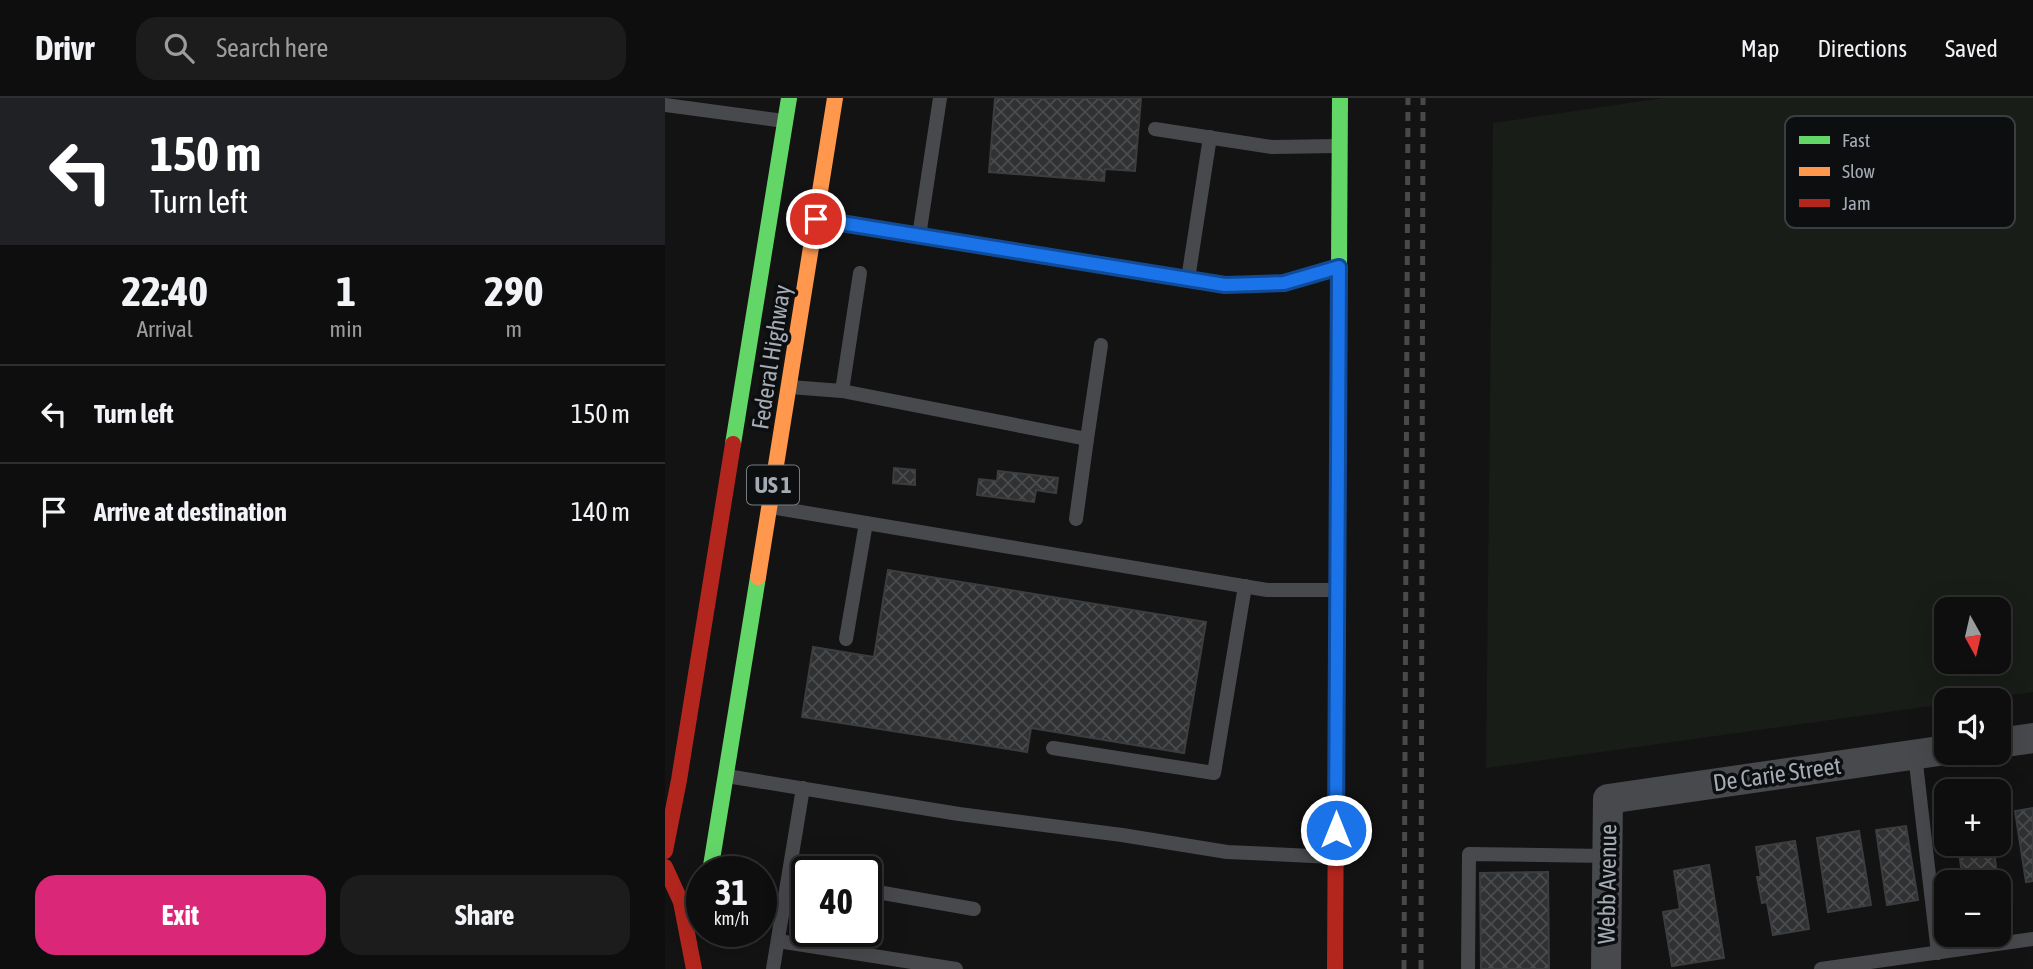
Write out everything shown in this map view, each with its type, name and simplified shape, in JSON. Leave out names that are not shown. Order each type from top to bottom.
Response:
[{"type":"main road","name":"Federal Highway","points":[[665,851],[672,778],[789,98]]},
{"type":"main road","name":"Federal Highway","points":[[709,856],[708,843],[726,775],[835,98]]},
{"type":"main road","points":[[1335,969],[1340,98]]},
{"type":"main road","points":[[672,778],[691,815]]},
{"type":"main road","points":[[665,867],[681,902],[694,969]]},
{"type":"main road","points":[[694,969],[698,947]]},
{"type":"street","points":[[2011,741],[2033,738]]},
{"type":"street","name":"De Carie Street","points":[[1608,799],[1934,752]]},
{"type":"street","name":"Webb Avenue","points":[[1606,969],[1608,799]]},
{"type":"lane","points":[[919,236],[940,98]]},
{"type":"lane","points":[[665,105],[711,104],[786,121]]},
{"type":"lane","points":[[1155,129],[1272,146],[1339,146]]},
{"type":"lane","points":[[1188,279],[1210,137]]},
{"type":"lane","points":[[816,219],[1225,285],[1284,283],[1339,267]]},
{"type":"lane","points":[[842,391],[860,273]]},
{"type":"lane","points":[[1076,519],[1101,345]]},
{"type":"lane","points":[[790,387],[842,391],[1087,439]]},
{"type":"lane","points":[[769,507],[1267,590],[1337,590]]},
{"type":"lane","points":[[846,639],[866,523]]},
{"type":"lane","points":[[1052,747],[1214,773],[1245,586]]},
{"type":"lane","points":[[1915,755],[1938,953]]},
{"type":"lane","points":[[726,775],[960,814],[1227,852],[1336,857]]},
{"type":"lane","points":[[773,969],[803,788]]},
{"type":"lane","points":[[1468,969],[1469,855],[1607,856]]},
{"type":"lane","points":[[882,893],[974,909]]},
{"type":"lane","points":[[1821,969],[2033,939]]},
{"type":"lane","points":[[778,941],[956,969]]},
{"type":"shaded area","points":[[1663,98],[2033,98],[2033,692],[2011,695],[2011,688],[1934,688],[1934,706],[1486,768],[1493,123]]},
{"type":"building","points":[[995,98],[1141,98],[1135,171],[1105,169],[1104,181],[989,172]]},
{"type":"building","points":[[894,468],[915,470],[915,485],[893,483]]},
{"type":"building","points":[[998,471],[1058,478],[1056,493],[1036,490],[1034,502],[977,495],[979,479],[997,481]]},
{"type":"building","points":[[888,570],[1206,622],[1184,753],[1031,728],[1027,752],[802,717],[813,647],[874,657]]},
{"type":"building","points":[[2033,808],[2033,881],[2026,882],[2015,811]]},
{"type":"building","points":[[1906,826],[1918,900],[1887,905],[1876,830]]},
{"type":"building","points":[[1859,831],[1871,905],[1828,912],[1817,838]]},
{"type":"building","points":[[1795,841],[1809,929],[1773,935],[1767,902],[1762,903],[1757,877],[1761,877],[1756,847]]},
{"type":"building","points":[[1960,856],[1995,856],[1996,870],[1961,870]]},
{"type":"building","points":[[1709,865],[1724,958],[1672,966],[1663,912],[1680,909],[1674,871]]},
{"type":"building","points":[[1548,872],[1549,969],[1481,969],[1480,873]]},
{"type":"railway","points":[[1404,969],[1408,98]]},
{"type":"railway","points":[[1421,969],[1423,98]]},
{"type":"traffic: fast","points":[[733,444],[789,98]]},
{"type":"traffic: fast","points":[[1337,606],[1340,98]]},
{"type":"traffic: fast","points":[[713,856],[758,577]]},
{"type":"traffic: slow","points":[[758,577],[835,98]]},
{"type":"traffic: jam","points":[[665,851],[679,780],[733,444]]},
{"type":"traffic: jam","points":[[1335,969],[1337,606]]},
{"type":"traffic: jam","points":[[665,867],[681,902],[694,969]]},
{"type":"route","points":[[816,219],[1225,285],[1284,283],[1339,267],[1336,830]]}]
